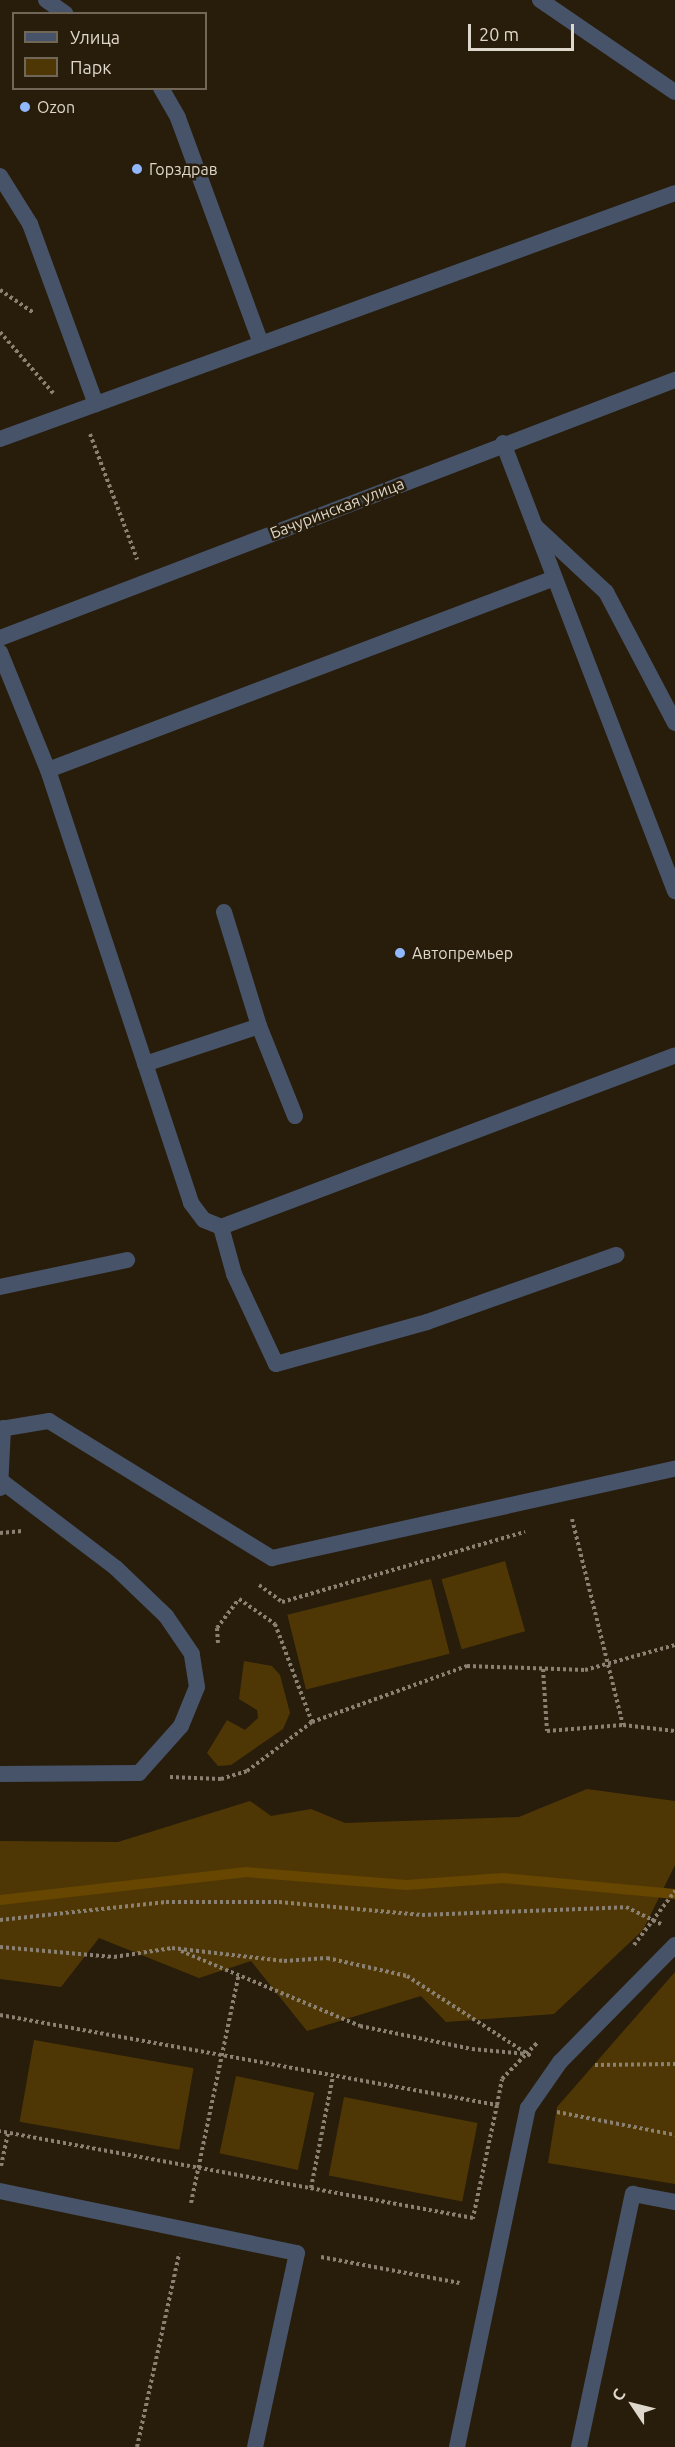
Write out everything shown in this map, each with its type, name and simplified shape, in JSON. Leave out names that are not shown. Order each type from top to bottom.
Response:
[{"type":"street","points":[[46,0],[63,12]]},
{"type":"street","points":[[540,0],[675,92]]},
{"type":"street","points":[[162,90],[178,118],[261,344]]},
{"type":"street","points":[[0,176],[30,224],[89,407]]},
{"type":"street","points":[[0,439],[675,193]]},
{"type":"street","name":"Бачуринская улица","points":[[0,638],[503,443],[675,380]]},
{"type":"street","points":[[503,443],[552,579],[675,891]]},
{"type":"street","points":[[531,522],[606,592],[675,723]]},
{"type":"street","points":[[48,770],[552,579]]},
{"type":"street","points":[[0,652],[48,770],[191,1203],[204,1220],[221,1227],[675,1055]]},
{"type":"street","points":[[224,912],[259,1026],[295,1116]]},
{"type":"street","points":[[145,1064],[259,1026]]},
{"type":"street","points":[[221,1227],[234,1274],[276,1364],[427,1322],[616,1255]]},
{"type":"street","points":[[0,1287],[128,1260]]},
{"type":"street","points":[[0,1774],[139,1773],[181,1726],[197,1687],[192,1654],[166,1616],[116,1568],[2,1485],[1,1428],[50,1421],[272,1558],[566,1490],[675,1469]]},
{"type":"street","points":[[458,2447],[528,2108],[560,2062],[675,1944]]},
{"type":"street","points":[[0,2191],[297,2253],[255,2447]]},
{"type":"street","points":[[579,2447],[633,2194],[675,2202]]},
{"type":"path","points":[[0,332],[38,381],[89,407],[138,562]]},
{"type":"path","points":[[566,1490],[623,1725]]},
{"type":"path","points":[[561,1523],[572,1520]]},
{"type":"path","points":[[259,1585],[282,1602],[537,1529]]},
{"type":"path","points":[[0,1533],[29,1531]]},
{"type":"path","points":[[219,1648],[217,1628],[239,1599],[275,1624],[312,1722]]},
{"type":"path","points":[[168,1767],[161,1775],[221,1779],[247,1771],[312,1722],[467,1666],[585,1671],[675,1646]]},
{"type":"path","points":[[543,1669],[547,1731],[623,1725],[675,1731]]},
{"type":"path","points":[[628,1953],[675,1891]]},
{"type":"path","points":[[0,1920],[166,1902],[279,1902],[422,1915],[626,1907],[668,1928]]},
{"type":"path","points":[[0,1947],[114,1958],[172,1948],[284,1961],[327,1958],[407,1976],[540,2062],[636,2068],[675,2064]]},
{"type":"path","points":[[172,1948],[360,2026],[472,2049],[526,2054]]},
{"type":"path","points":[[0,2015],[496,2105],[473,2218],[311,2188],[200,2163],[0,2131]]},
{"type":"path","points":[[497,2106],[502,2079],[542,2039]]},
{"type":"path","points":[[311,2188],[333,2076]]},
{"type":"path","points":[[528,2108],[675,2135]]},
{"type":"path","points":[[0,2170],[8,2133]]},
{"type":"path","points":[[297,2253],[460,2283]]},
{"type":"green space","points":[[505,1561],[525,1631],[462,1649],[442,1579]]},
{"type":"green space","points":[[431,1579],[450,1654],[306,1690],[287,1615]]},
{"type":"green space","points":[[244,1661],[272,1666],[280,1675],[290,1713],[283,1729],[231,1765],[218,1766],[207,1753],[227,1720],[245,1730],[258,1718],[257,1710],[239,1699]]},
{"type":"green space","points":[[587,1789],[675,1801],[675,1865],[643,1930],[554,2014],[446,2022],[421,1996],[307,2031],[251,1961],[199,1978],[99,1938],[61,1987],[0,1979],[0,1841],[118,1842],[250,1801],[271,1816],[311,1809],[345,1823],[519,1817]]},
{"type":"green space","points":[[675,1972],[675,2184],[548,2163],[557,2107]]},
{"type":"green space","points":[[34,2040],[194,2068],[179,2150],[20,2122]]},
{"type":"green space","points":[[236,2076],[314,2093],[298,2170],[220,2153]]},
{"type":"green space","points":[[344,2097],[478,2123],[462,2201],[329,2176]]},
{"type":"waterway","points":[[0,1900],[246,1872],[406,1885],[503,1878],[675,1894]]},
{"type":"place","name":"Ozon","points":[[25,107]]},
{"type":"place","name":"Горздрав","points":[[137,169]]},
{"type":"place","name":"Автопремьер","points":[[400,953]]}]
